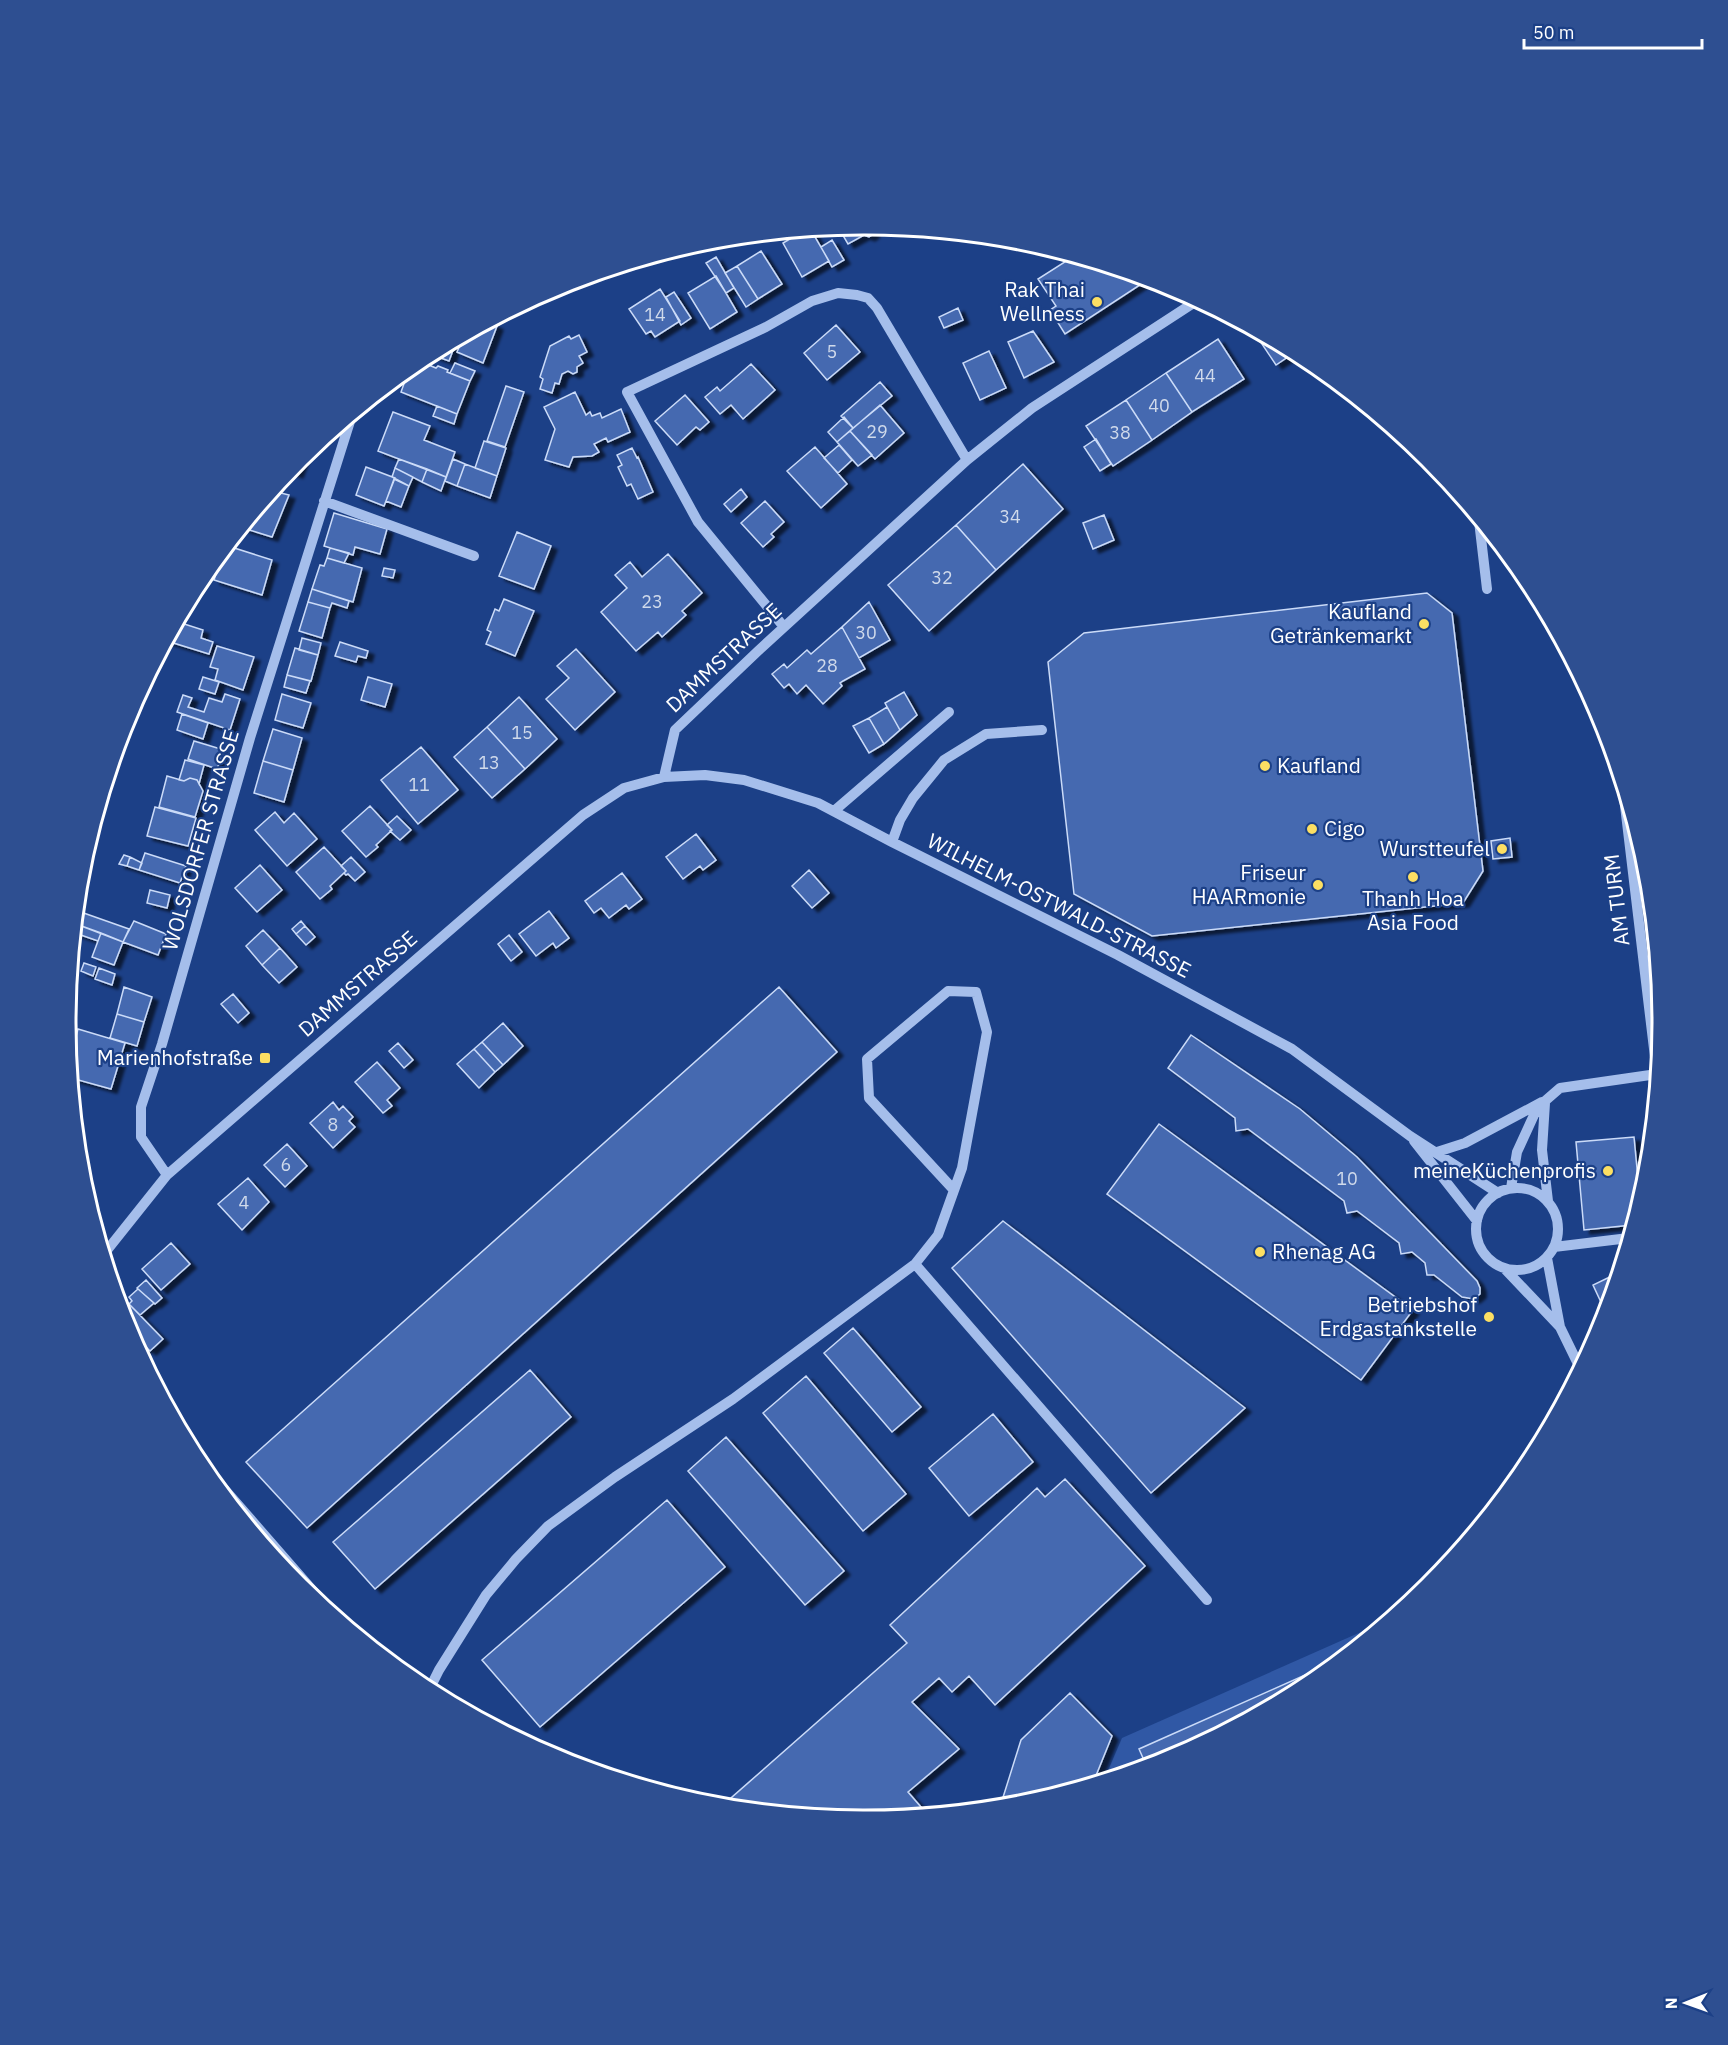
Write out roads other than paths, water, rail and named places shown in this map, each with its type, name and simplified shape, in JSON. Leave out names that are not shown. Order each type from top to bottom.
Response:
[{"type":"street","points":[[784,627],[698,522],[627,393],[766,327],[812,302],[838,294],[857,295],[868,298],[878,308],[967,460]]},
{"type":"street","name":"DAMMSTRASSE","points":[[167,1175],[583,815],[624,788],[664,777],[675,730],[967,460],[1032,408],[1189,306]]},
{"type":"street","name":"WOLSDORFER STRASSE","points":[[167,1175],[141,1137],[141,1107],[162,1044],[250,738],[348,428]]},
{"type":"street","points":[[324,501],[474,556]]},
{"type":"street","points":[[1480,532],[1487,590]]},
{"type":"street","points":[[834,811],[949,712]]},
{"type":"street","points":[[892,842],[900,820],[913,798],[944,760],[986,734],[1042,730]]},
{"type":"street","name":"WILHELM-OSTWALD-STRASSE","points":[[664,777],[705,775],[744,780],[818,803],[1118,955],[1292,1049],[1410,1136],[1498,1193]]},
{"type":"street","name":"AM TURM","points":[[1629,835],[1652,1029]]},
{"type":"street","name":"AM TURM","points":[[1645,971],[1650,971]]},
{"type":"street","points":[[433,1681],[486,1595],[516,1559],[549,1526],[615,1477],[733,1399],[915,1264],[938,1235],[962,1168],[987,1032],[976,992],[948,991],[867,1059],[869,1098],[953,1189]]},
{"type":"street","name":"AM TURM","points":[[1510,1188],[1517,1152],[1534,1115],[1560,1088],[1650,1075]]},
{"type":"street","points":[[1437,1152],[1466,1143],[1545,1101]]},
{"type":"street","points":[[1545,1101],[1542,1150],[1548,1201]]},
{"type":"street","name":"WILHELM-OSTWALD-STRASSE","points":[[1410,1136],[1477,1221]]},
{"type":"street","points":[[109,1247],[167,1175]]},
{"type":"street","points":[[1504,1268],[1527,1269],[1547,1258],[1558,1235],[1558,1223],[1548,1201],[1524,1188],[1510,1188],[1489,1200],[1481,1210],[1476,1233],[1485,1254],[1504,1268],[1560,1327]]},
{"type":"street","points":[[1554,1247],[1621,1239]]},
{"type":"street","points":[[1547,1258],[1560,1327],[1576,1359]]},
{"type":"street","points":[[915,1264],[1207,1600]]},
{"type":"place","name":"Rak Thai Wellness","points":[[1097,302]]},
{"type":"place","name":"Kaufland Getränkemarkt","points":[[1424,624]]},
{"type":"place","name":"Kaufland","points":[[1265,766]]},
{"type":"place","name":"Cigo","points":[[1312,829]]},
{"type":"place","name":"Wurstteufel","points":[[1502,849]]},
{"type":"place","name":"Thanh Hoa Asia Food","points":[[1413,877]]},
{"type":"place","name":"Friseur HAARmonie","points":[[1318,885]]},
{"type":"place","name":"Marienhofstraße","points":[[265,1058]]},
{"type":"place","name":"meineKüchenprofis","points":[[1608,1171]]},
{"type":"place","name":"Rhenag AG","points":[[1260,1252]]},
{"type":"place","name":"Betriebshof Erdgastankstelle","points":[[1489,1317]]}]
